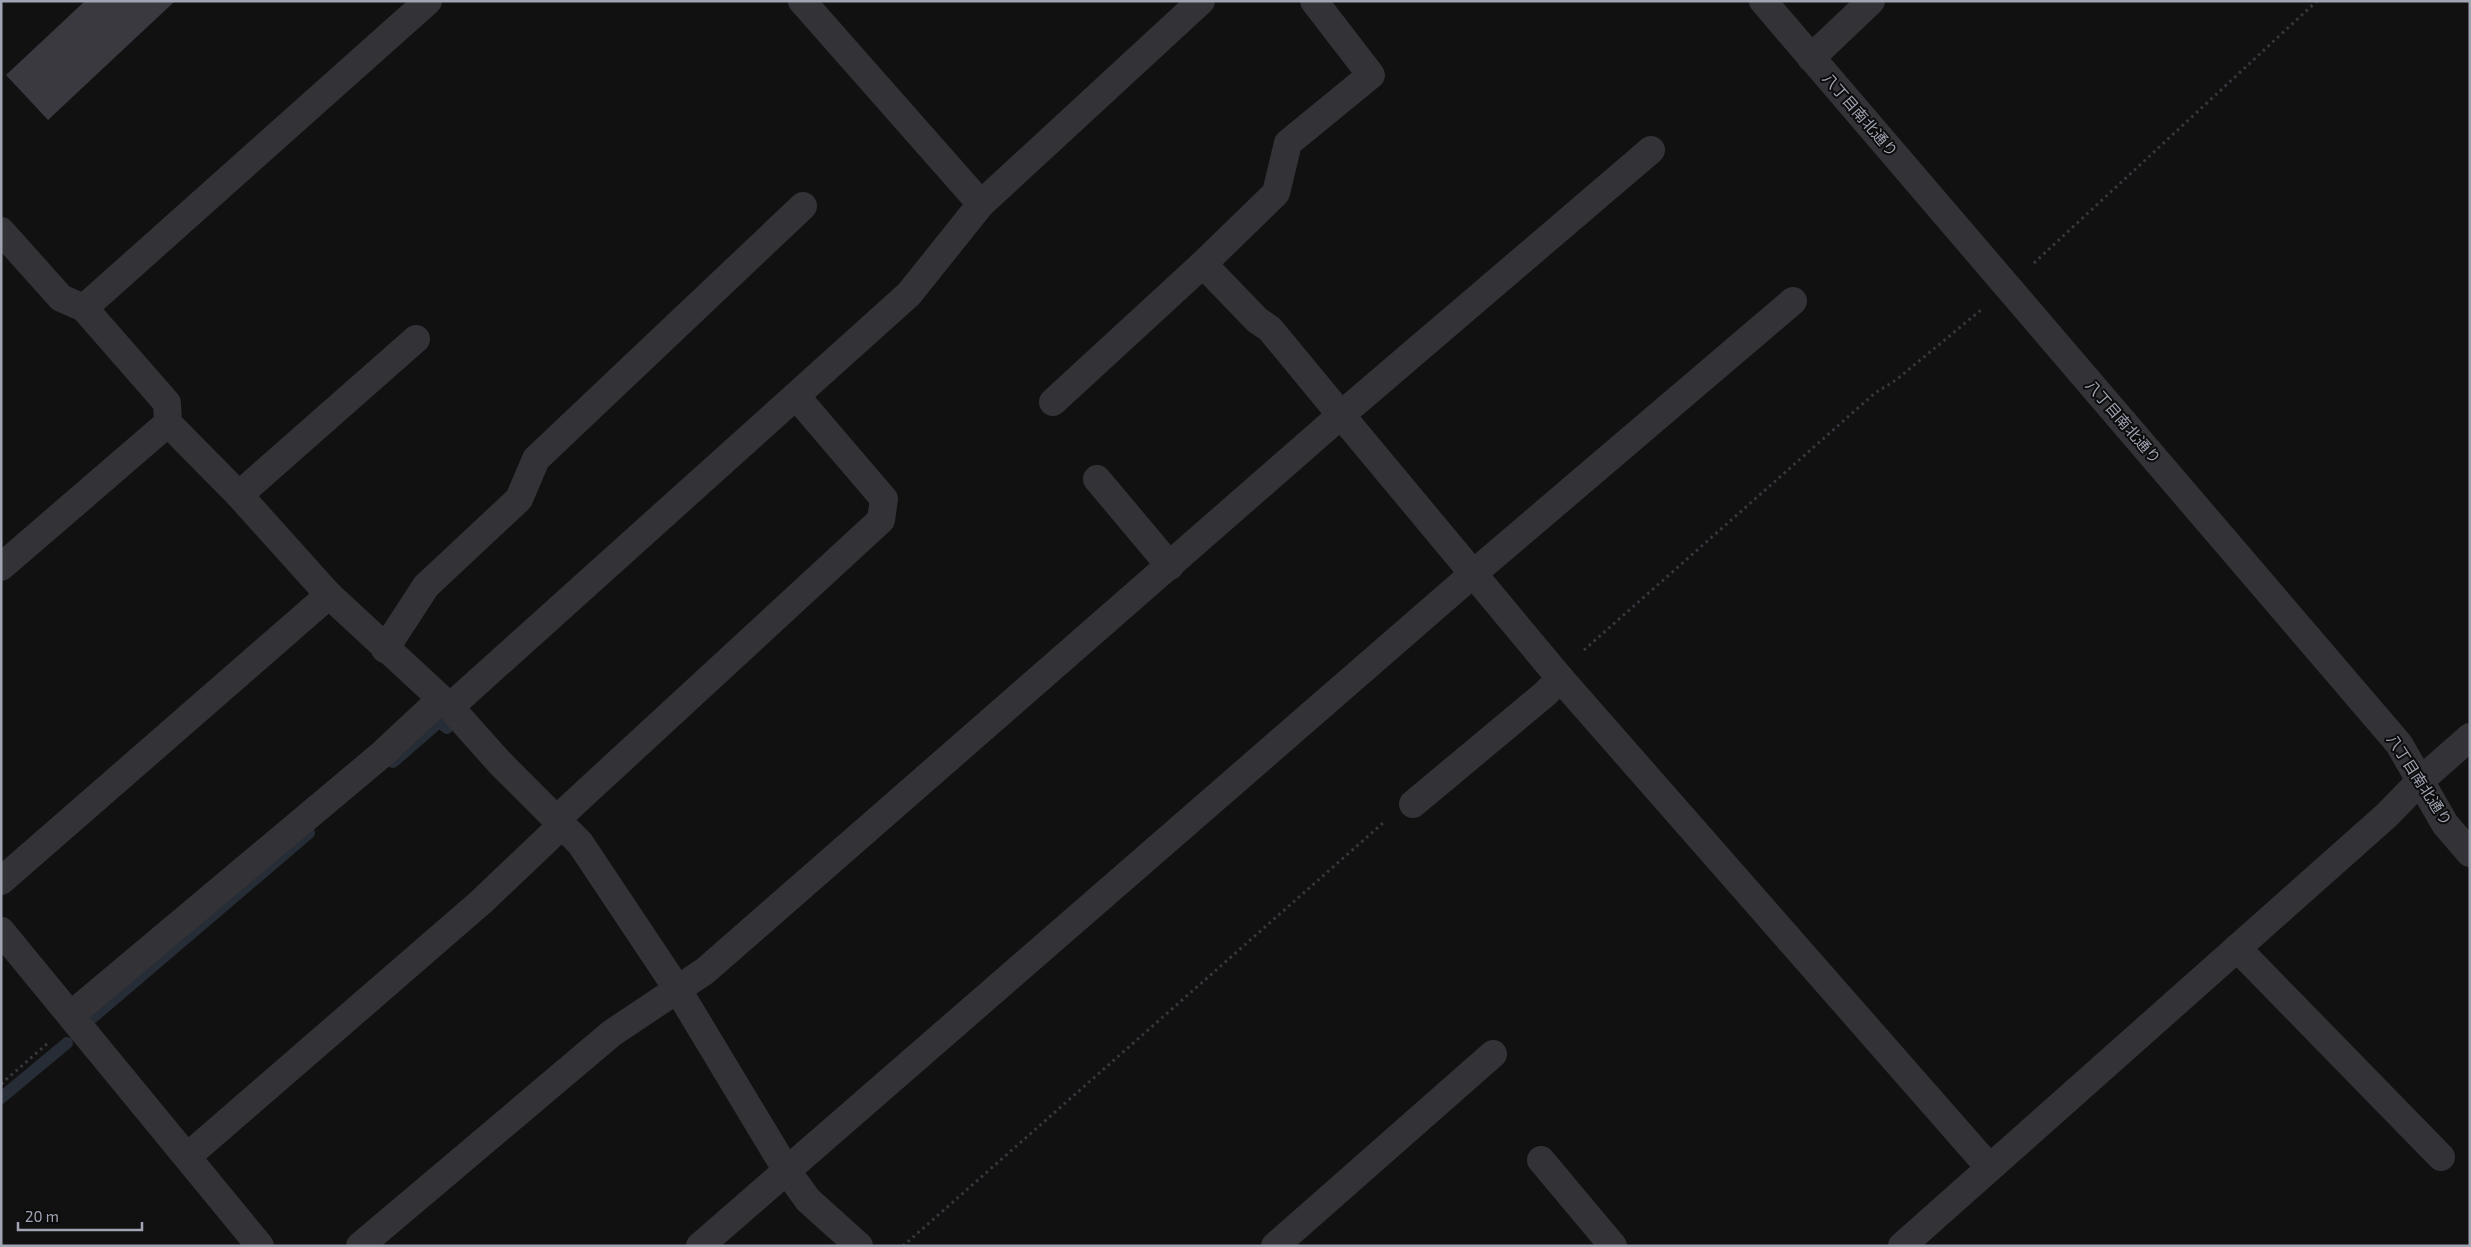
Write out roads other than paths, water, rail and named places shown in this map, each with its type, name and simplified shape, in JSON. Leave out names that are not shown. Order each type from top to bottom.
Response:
[{"type":"street","points":[[84,308],[428,1]]},
{"type":"street","points":[[73,1018],[380,755],[446,703],[910,294],[981,204],[1201,1]]},
{"type":"street","points":[[1052,402],[1203,264],[1276,193],[1288,143],[1372,75],[1314,1]]},
{"type":"street","name":"八丁目南北通り","points":[[1763,1],[2398,744],[2445,824],[2470,853]]},
{"type":"street","points":[[1811,58],[1871,1]]},
{"type":"street","points":[[807,3],[981,204]]},
{"type":"street","points":[[360,1246],[612,1032],[705,971],[1341,415],[1651,150]]},
{"type":"street","points":[[385,649],[426,586],[519,499],[536,459],[803,206]]},
{"type":"street","points":[[1,231],[61,298],[84,308],[167,403],[168,423],[238,495],[329,595],[385,649],[446,703],[500,763],[580,843],[678,990],[787,1171],[808,1200],[859,1246]]},
{"type":"street","points":[[1203,264],[1257,320],[1270,329],[1560,678],[1989,1167]]},
{"type":"street","points":[[700,1246],[1474,573],[1793,301]]},
{"type":"street","points":[[238,495],[416,338]]},
{"type":"street","points":[[188,1156],[481,902],[560,821],[881,520],[884,499],[796,396]]},
{"type":"street","points":[[1,567],[168,423]]},
{"type":"street","points":[[1097,479],[1170,566]]},
{"type":"street","points":[[1,881],[329,595]]},
{"type":"street","points":[[1413,804],[1546,693],[1560,678]]},
{"type":"street","points":[[1902,1246],[2387,815],[2420,781],[2470,737]]},
{"type":"street","points":[[1,931],[188,1156],[260,1246]]},
{"type":"street","points":[[2237,948],[2441,1157]]},
{"type":"street","points":[[1275,1246],[1493,1054]]},
{"type":"street","points":[[1541,1160],[1613,1246]]},
{"type":"waterway","points":[[393,762],[439,722],[447,728]]},
{"type":"waterway","points":[[92,1018],[309,833]]},
{"type":"waterway","points":[[1,1098],[67,1043]]}]
